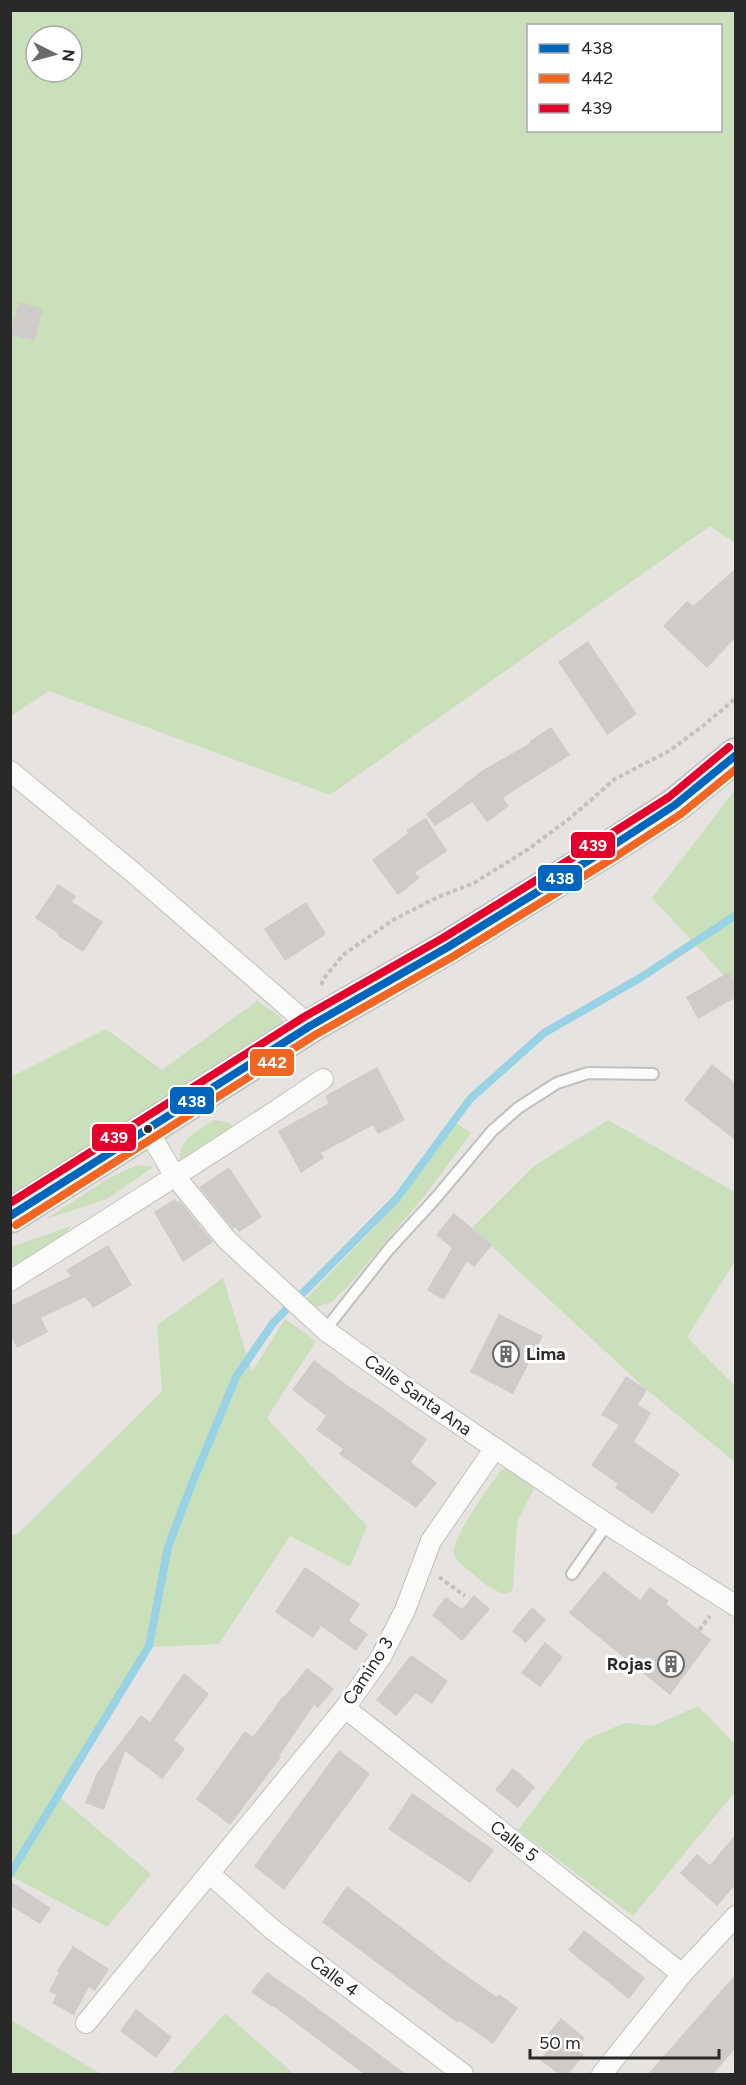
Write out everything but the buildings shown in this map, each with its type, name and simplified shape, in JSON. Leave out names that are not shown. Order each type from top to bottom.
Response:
[{"type":"highway","points":[[10,1216],[310,1026],[448,946],[612,846],[675,805],[735,755]]},
{"type":"street","points":[[10,771],[144,882],[310,1026]]},
{"type":"street","points":[[10,1281],[174,1175],[213,1153],[323,1079]]},
{"type":"street","name":"Calle Santa Ana","points":[[148,1130],[174,1175],[227,1240],[319,1325],[409,1390],[607,1524],[735,1606]]},
{"type":"street","name":"Camino 3","points":[[86,2023],[345,1708],[386,1648],[405,1610],[431,1541],[495,1448]]},
{"type":"street","name":"Calle 5","points":[[345,1708],[682,1974]]},
{"type":"street","name":"Calle 4","points":[[210,1874],[273,1930],[463,2074]]},
{"type":"street","points":[[602,2074],[682,1974],[735,1916]]},
{"type":"lane","points":[[319,1325],[435,1199],[492,1131],[518,1108],[556,1083],[588,1073],[653,1074]]},
{"type":"lane","points":[[572,1574],[607,1524]]},
{"type":"path","points":[[310,1026],[314,1001],[325,977],[343,955],[393,920],[438,897],[474,883],[526,850],[569,819],[615,779],[669,751],[735,698]]},
{"type":"path","points":[[422,1564],[465,1596]]},
{"type":"green space","points":[[10,11],[735,11],[735,543],[710,526],[330,795],[49,691],[11,716]]},
{"type":"green space","points":[[735,790],[735,987],[652,898]]},
{"type":"green space","points":[[257,1001],[280,1017],[284,1025],[11,1203],[11,1077],[106,1029],[162,1070]]},
{"type":"green space","points":[[215,1120],[227,1122],[233,1126],[229,1133],[185,1161],[180,1160],[180,1153],[186,1141],[196,1131]]},
{"type":"green space","points":[[608,1120],[735,1192],[735,1261],[687,1337],[735,1386],[735,1462],[647,1390],[472,1228],[534,1166]]},
{"type":"green space","points":[[456,1123],[471,1133],[426,1194],[347,1287],[331,1302],[314,1308],[305,1300],[399,1201]]},
{"type":"green space","points":[[137,1165],[153,1167],[107,1199],[46,1219],[109,1178]]},
{"type":"green space","points":[[71,1226],[62,1239],[11,1268],[11,1247]]},
{"type":"green space","points":[[223,1278],[252,1372],[285,1319],[316,1341],[267,1418],[367,1526],[350,1567],[290,1536],[219,1644],[149,1647],[58,1796],[151,1874],[107,1927],[11,1876],[11,1536],[19,1533],[162,1391],[157,1325]]},
{"type":"green space","points":[[505,1469],[533,1483],[534,1489],[517,1522],[513,1586],[512,1591],[505,1594],[480,1580],[459,1563],[454,1554],[454,1547],[464,1525],[481,1499],[501,1470]]},
{"type":"green space","points":[[698,1706],[735,1744],[735,1792],[633,1916],[518,1830],[586,1740],[624,1723],[653,1726]]},
{"type":"green space","points":[[225,2013],[294,2074],[171,2074]]},
{"type":"green space","points":[[11,2020],[101,2074],[11,2074]]},
{"type":"waterway","points":[[10,1874],[149,1646],[168,1547],[191,1486],[236,1377],[273,1323],[397,1198],[470,1099],[544,1033],[640,978],[736,915]]},
{"type":"transit line","name":"439","points":[[10,1203],[304,1017],[443,938],[606,837],[669,797],[729,747]]},
{"type":"transit line","name":"438","points":[[10,1216],[310,1026],[448,947],[612,846],[675,805],[736,755]]},
{"type":"transit line","name":"442","points":[[16,1225],[315,1035],[454,956],[618,855],[681,814],[736,769]]},
{"type":"place","name":"Lima","points":[[506,1354]]},
{"type":"place","name":"Rojas","points":[[671,1664]]}]
